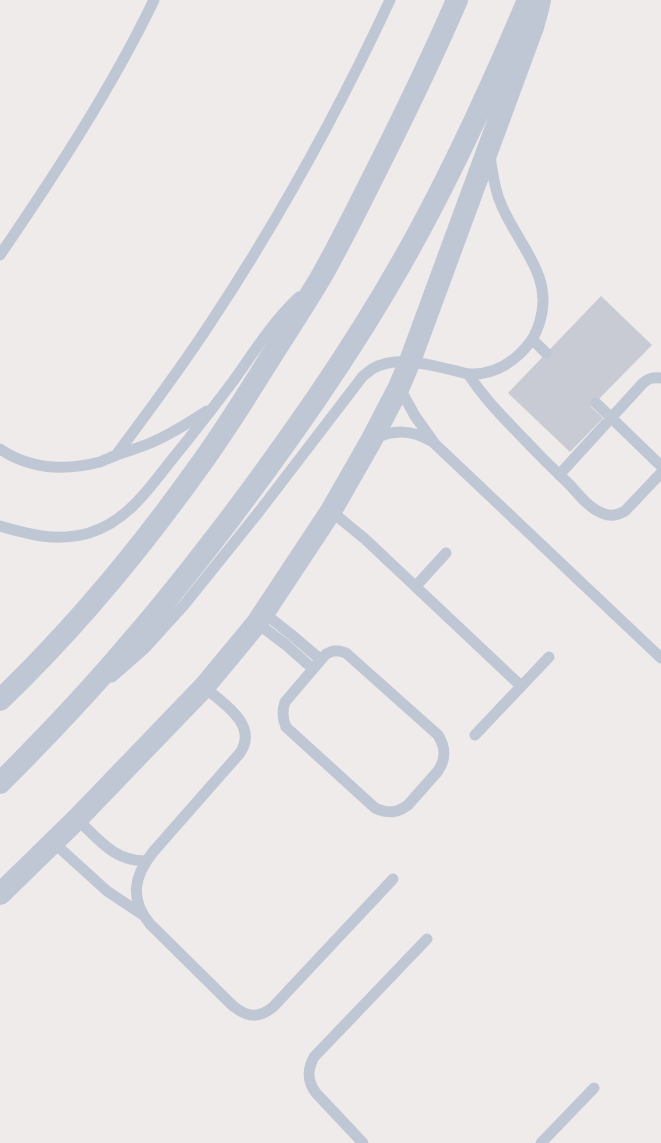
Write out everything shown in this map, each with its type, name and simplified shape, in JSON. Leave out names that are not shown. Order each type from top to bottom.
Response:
[{"type":"street","points":[[0,700],[68,630],[116,575],[162,518],[229,424],[322,276],[400,125],[457,0]]},
{"type":"street","points":[[0,783],[76,705],[131,643],[220,531],[279,453],[322,391],[402,263],[462,149],[528,0]]},
{"type":"street","points":[[0,894],[54,843],[204,687],[261,618],[331,511],[399,386],[410,361],[532,27],[540,0]]},
{"type":"lane","points":[[0,255],[76,141],[154,0]]},
{"type":"lane","points":[[116,455],[169,384],[254,255],[334,114],[367,50],[390,0]]},
{"type":"lane","points":[[76,705],[124,668],[145,648],[179,610],[258,513],[362,376],[372,369],[383,365],[410,361],[468,374],[484,374],[498,369],[512,361],[523,351],[532,339],[538,328],[542,315],[543,291],[540,278],[535,267],[501,205],[492,177],[489,146]]},
{"type":"lane","points":[[0,526],[40,537],[66,538],[90,533],[113,522],[133,508],[214,407],[275,323],[297,299],[322,276]]},
{"type":"lane","points":[[532,339],[546,353]]},
{"type":"lane","points":[[468,374],[490,404],[559,475],[597,510],[608,515],[620,514],[625,511],[661,473]]},
{"type":"lane","points":[[559,475],[643,383],[654,377],[661,378]]},
{"type":"lane","points":[[399,386],[415,416],[435,444]]},
{"type":"lane","points":[[596,403],[661,466]]},
{"type":"lane","points":[[0,449],[13,457],[40,466],[55,468],[86,465],[150,444],[214,407]]},
{"type":"lane","points":[[370,441],[381,435],[393,432],[405,432],[416,434],[435,444],[661,658]]},
{"type":"lane","points":[[331,511],[365,539],[521,686]]},
{"type":"lane","points":[[416,586],[446,553]]},
{"type":"lane","points":[[261,618],[293,636],[321,660]]},
{"type":"lane","points":[[261,618],[286,645],[313,669]]},
{"type":"lane","points":[[333,651],[339,651],[346,654],[438,736],[444,753],[442,766],[408,805],[402,809],[389,812],[376,808],[286,727],[282,714],[285,702],[313,669],[326,654],[333,651]]},
{"type":"lane","points":[[475,735],[549,658]]},
{"type":"lane","points":[[204,687],[230,710],[243,724],[246,731],[246,739],[244,747],[146,861],[137,882],[137,893],[138,904],[143,915],[150,924],[233,1006],[246,1014],[260,1015],[267,1012],[272,1007],[393,879]]},
{"type":"lane","points":[[77,819],[116,854],[130,860],[146,861]]},
{"type":"lane","points":[[54,843],[107,891],[143,915]]},
{"type":"lane","points":[[363,1143],[312,1088],[308,1076],[311,1063],[314,1057],[427,939]]},
{"type":"lane","points":[[541,1143],[594,1088]]},
{"type":"building","points":[[601,296],[652,345],[591,407],[603,418],[570,452],[508,393]]}]
